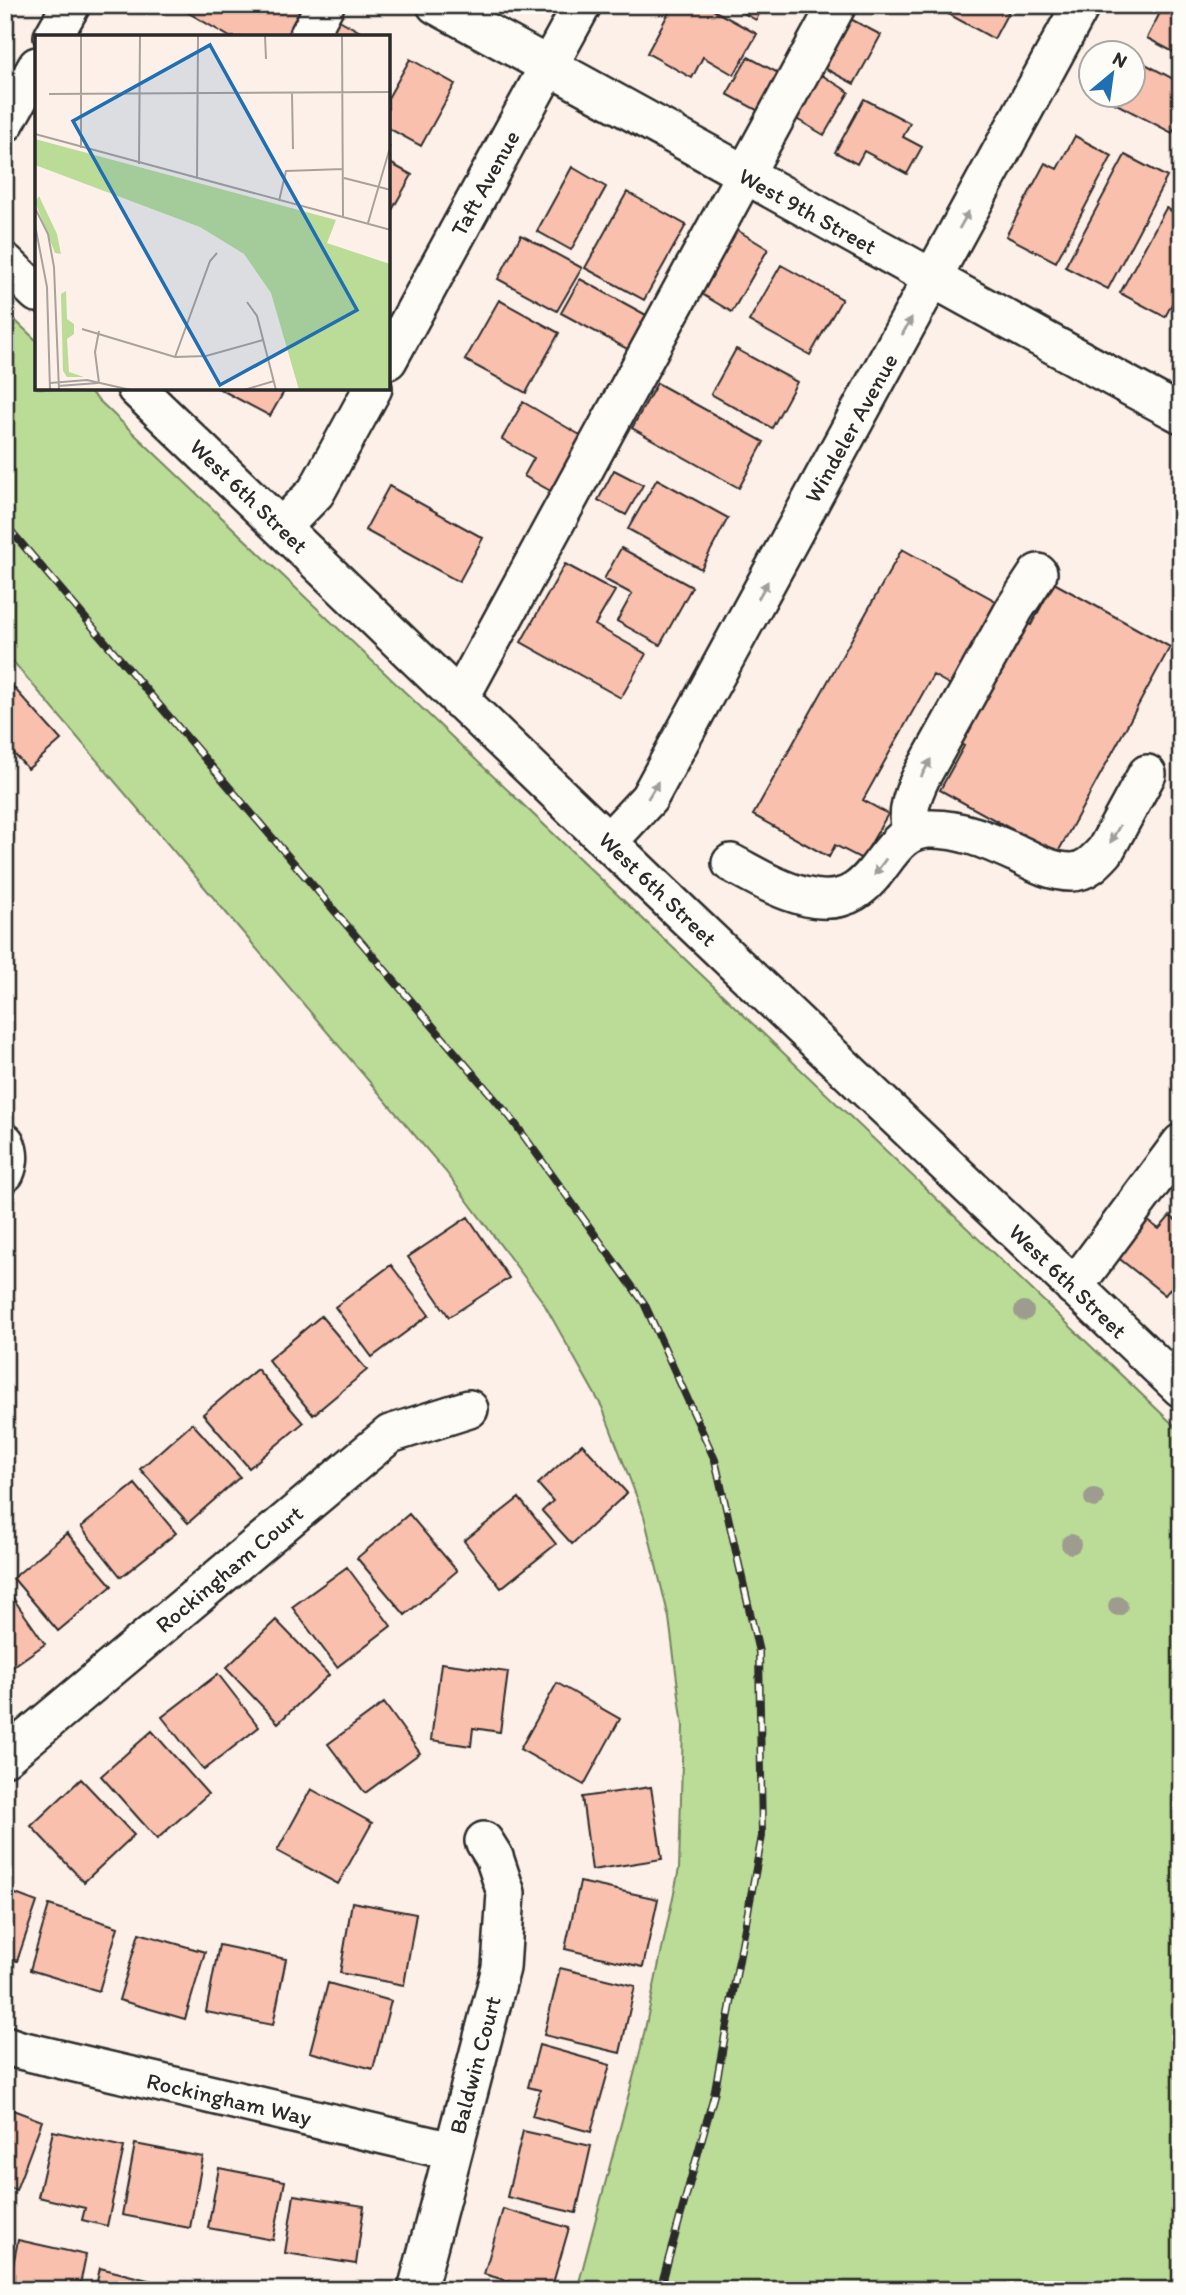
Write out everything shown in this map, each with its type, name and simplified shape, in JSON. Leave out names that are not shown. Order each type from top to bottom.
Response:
[{"type":"street","points":[[54,35],[71,5]]},
{"type":"street","points":[[309,35],[326,5]]},
{"type":"street","name":"West 9th Street","points":[[436,5],[932,280],[1181,414]]},
{"type":"street","name":"Taft Avenue","points":[[390,356],[582,5]]},
{"type":"street","points":[[460,700],[837,5]]},
{"type":"street","name":"Windeler Avenue","points":[[609,841],[649,798],[1081,5]]},
{"type":"street","points":[[5,122],[35,70]]},
{"type":"street","points":[[5,262],[35,291]]},
{"type":"street","name":"West 6th Street","points":[[138,390],[1181,1388]]},
{"type":"street","points":[[282,527],[316,492],[372,390]]},
{"type":"street","points":[[911,832],[908,818],[912,798],[921,777],[1015,608],[1038,573]]},
{"type":"street","points":[[731,863],[779,888],[805,897],[831,899],[864,886],[900,841],[911,832],[927,828],[966,834],[992,842],[1041,866],[1072,872],[1086,868],[1105,850],[1147,774]]},
{"type":"street","points":[[5,1142],[9,1149],[9,1165],[5,1173]]},
{"type":"street","points":[[1074,1287],[1181,1143]]},
{"type":"street","name":"Rockingham Court","points":[[5,1757],[390,1434],[468,1409]]},
{"type":"street","name":"Baldwin Court","points":[[417,2290],[500,1968],[506,1893],[494,1857],[484,1841]]},
{"type":"street","name":"Rockingham Way","points":[[5,2045],[452,2151]]},
{"type":"green space","points":[[5,311],[35,339],[35,390],[88,390],[1181,1432],[1181,2290],[577,2290],[641,2048],[679,1869],[683,1726],[669,1618],[644,1516],[602,1407],[543,1302],[446,1172],[5,652]]},
{"type":"building","points":[[175,5],[288,5],[302,13],[290,35],[227,35]]},
{"type":"building","points":[[673,5],[704,5],[757,34],[734,75],[703,57],[692,78],[647,53]]},
{"type":"building","points":[[729,5],[764,5],[756,20]]},
{"type":"building","points":[[932,5],[1012,5],[994,39]]},
{"type":"building","points":[[1164,5],[1181,5],[1181,56],[1147,38]]},
{"type":"building","points":[[841,14],[881,35],[854,84],[815,63]]},
{"type":"building","points":[[334,17],[366,35],[325,35]]},
{"type":"building","points":[[748,57],[784,76],[764,114],[727,94]]},
{"type":"building","points":[[410,59],[455,84],[421,146],[390,129],[390,94]]},
{"type":"building","points":[[1148,65],[1181,83],[1181,117],[1172,133],[1124,108],[1148,108]]},
{"type":"building","points":[[812,69],[849,92],[824,135],[786,113]]},
{"type":"building","points":[[864,99],[910,123],[903,137],[922,147],[907,174],[864,151],[857,164],[835,152]]},
{"type":"building","points":[[1075,136],[1112,156],[1056,262],[1006,236],[1045,163],[1057,169]]},
{"type":"building","points":[[1125,155],[1167,177],[1108,289],[1065,267]]},
{"type":"building","points":[[390,163],[412,175],[390,214]]},
{"type":"building","points":[[572,167],[606,187],[571,250],[537,231]]},
{"type":"building","points":[[627,192],[686,225],[644,300],[585,268]]},
{"type":"building","points":[[1166,208],[1181,216],[1181,287],[1165,317],[1120,293]]},
{"type":"building","points":[[737,230],[768,249],[732,312],[700,293]]},
{"type":"building","points":[[521,235],[582,268],[557,311],[498,279]]},
{"type":"building","points":[[781,265],[842,299],[810,355],[749,321]]},
{"type":"building","points":[[580,279],[648,316],[629,350],[561,313]]},
{"type":"building","points":[[499,300],[559,333],[526,393],[465,360]]},
{"type":"building","points":[[736,349],[797,382],[772,428],[711,394]]},
{"type":"building","points":[[657,383],[764,442],[739,488],[632,428]]},
{"type":"building","points":[[222,390],[285,390],[270,416]]},
{"type":"building","points":[[523,402],[587,439],[556,494],[524,476],[534,458],[502,439]]},
{"type":"building","points":[[614,470],[643,485],[626,515],[598,500]]},
{"type":"building","points":[[657,479],[728,518],[701,569],[628,529]]},
{"type":"building","points":[[389,486],[483,538],[459,582],[365,530]]},
{"type":"building","points":[[621,548],[692,587],[660,645],[617,621],[632,594],[604,579]]},
{"type":"building","points":[[902,549],[1001,604],[954,687],[933,675],[863,800],[888,814],[862,859],[835,845],[829,857],[753,815]]},
{"type":"building","points":[[565,564],[615,591],[595,625],[646,654],[621,698],[521,642]]},
{"type":"building","points":[[1054,583],[1170,647],[1057,854],[940,790],[964,746],[953,740],[1019,618],[1031,625]]},
{"type":"building","points":[[5,678],[61,740],[28,769],[5,744]]},
{"type":"building","points":[[1140,1215],[1159,1229],[1170,1216],[1181,1224],[1181,1238],[1175,1245],[1181,1250],[1181,1275],[1165,1295],[1111,1252]]},
{"type":"building","points":[[468,1217],[509,1278],[449,1317],[408,1257]]},
{"type":"building","points":[[391,1265],[429,1315],[372,1357],[335,1307]]},
{"type":"building","points":[[321,1316],[367,1370],[313,1415],[268,1360]]},
{"type":"building","points":[[257,1369],[303,1423],[249,1468],[203,1414]]},
{"type":"building","points":[[192,1423],[240,1477],[188,1523],[140,1469]]},
{"type":"building","points":[[582,1444],[627,1493],[572,1544],[542,1511],[553,1501],[538,1484]]},
{"type":"building","points":[[135,1484],[176,1533],[121,1577],[81,1527]]},
{"type":"building","points":[[519,1498],[556,1544],[501,1588],[464,1541]]},
{"type":"building","points":[[409,1514],[457,1571],[405,1615],[357,1558]]},
{"type":"building","points":[[67,1533],[112,1586],[58,1631],[13,1578]]},
{"type":"building","points":[[347,1567],[391,1626],[337,1667],[292,1607]]},
{"type":"building","points":[[8,1591],[45,1644],[5,1672],[5,1593]]},
{"type":"building","points":[[276,1620],[329,1675],[278,1723],[226,1668]]},
{"type":"building","points":[[441,1663],[508,1672],[500,1732],[473,1728],[471,1746],[431,1740]]},
{"type":"building","points":[[218,1674],[259,1727],[204,1770],[162,1717]]},
{"type":"building","points":[[557,1683],[620,1719],[584,1785],[520,1749]]},
{"type":"building","points":[[384,1703],[420,1753],[365,1793],[328,1744]]},
{"type":"building","points":[[152,1731],[208,1794],[157,1839],[101,1776]]},
{"type":"building","points":[[81,1779],[134,1835],[84,1882],[31,1826]]},
{"type":"building","points":[[651,1787],[662,1859],[592,1870],[582,1797]]},
{"type":"building","points":[[311,1789],[372,1823],[338,1884],[277,1851]]},
{"type":"building","points":[[580,1882],[658,1899],[643,1967],[565,1949]]},
{"type":"building","points":[[5,1890],[37,1902],[17,1961],[5,1957]]},
{"type":"building","points":[[352,1902],[416,1914],[404,1985],[340,1973]]},
{"type":"building","points":[[49,1905],[118,1927],[99,1991],[30,1970]]},
{"type":"building","points":[[139,1933],[205,1952],[185,2019],[119,2000]]},
{"type":"building","points":[[219,1945],[286,1959],[273,2025],[206,2012]]},
{"type":"building","points":[[560,1968],[635,1986],[620,2053],[544,2035]]},
{"type":"building","points":[[328,1983],[391,2001],[373,2069],[310,2052]]},
{"type":"building","points":[[539,2045],[610,2065],[591,2132],[532,2116],[540,2090],[528,2087]]},
{"type":"building","points":[[5,2107],[42,2121],[16,2190],[5,2186]]},
{"type":"building","points":[[53,2131],[124,2147],[107,2226],[82,2220],[85,2208],[38,2197]]},
{"type":"building","points":[[523,2131],[591,2146],[576,2213],[507,2197]]},
{"type":"building","points":[[135,2144],[203,2157],[190,2228],[122,2215]]},
{"type":"building","points":[[219,2168],[285,2181],[273,2240],[208,2228]]},
{"type":"building","points":[[294,2195],[364,2206],[356,2264],[285,2253]]},
{"type":"building","points":[[503,2209],[569,2228],[551,2290],[539,2290],[484,2274]]},
{"type":"building","points":[[18,2240],[86,2255],[79,2290],[8,2290]]},
{"type":"building","points":[[100,2268],[168,2285],[167,2290],[95,2290]]},
{"type":"building","points":[[186,2282],[219,2290],[184,2290]]},
{"type":"railway","points":[[5,524],[511,1118],[644,1303],[715,1460],[759,1652],[762,1836],[714,2095],[660,2290]]}]
